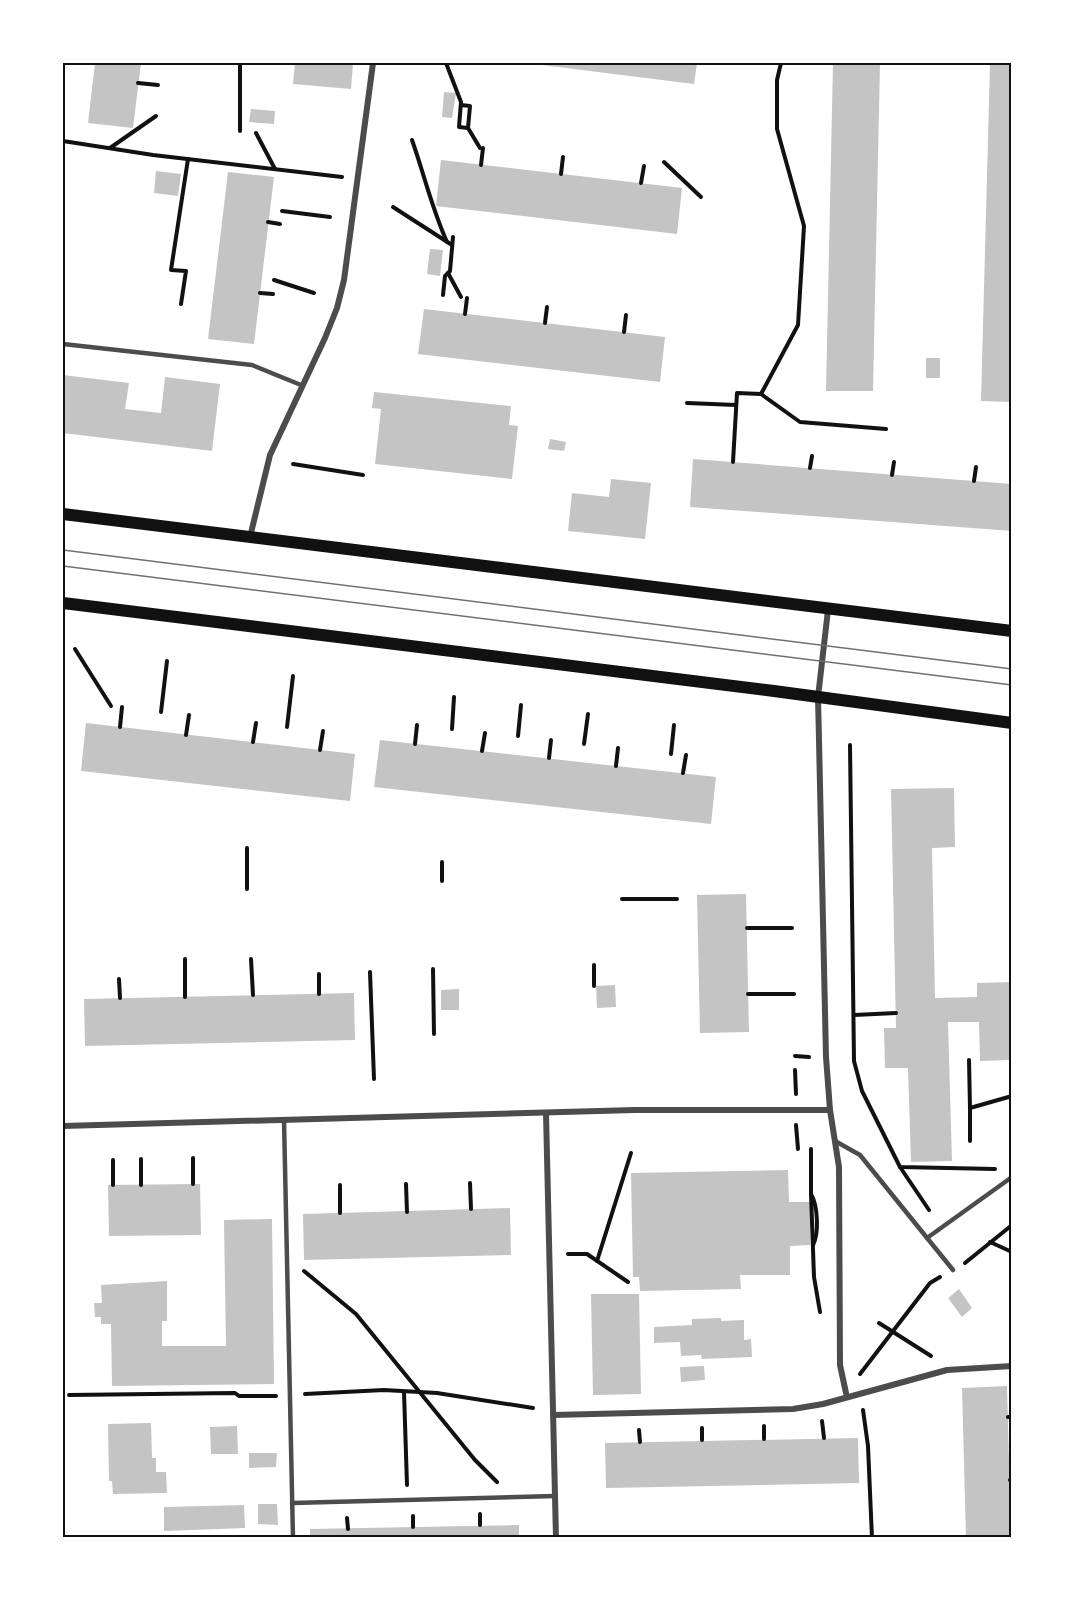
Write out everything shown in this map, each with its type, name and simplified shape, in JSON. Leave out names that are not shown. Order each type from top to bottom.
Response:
[{"type":"main road","points":[[63,514],[1012,632]]},
{"type":"main road","points":[[63,603],[1012,723]]},
{"type":"street","points":[[250,537],[265,468],[337,308],[358,178],[373,63]]},
{"type":"street","points":[[828,610],[818,697],[826,1057],[830,1110],[839,1167],[840,1365],[846,1393]]},
{"type":"street","points":[[63,1126],[546,1113],[830,1110]]},
{"type":"street","points":[[546,1113],[555,1538]]},
{"type":"street","points":[[553,1415],[793,1409],[823,1404],[947,1370],[1012,1365]]},
{"type":"lane","points":[[63,344],[252,365],[301,385]]},
{"type":"lane","points":[[284,1120],[293,1538]]},
{"type":"lane","points":[[834,1140],[860,1155],[953,1270]]},
{"type":"lane","points":[[927,1239],[1011,1177]]},
{"type":"lane","points":[[292,1503],[555,1496]]},
{"type":"path","points":[[240,63],[240,131]]},
{"type":"path","points":[[446,63],[460,105],[459,127],[468,128]]},
{"type":"path","points":[[761,394],[798,325],[804,226],[777,129],[777,80],[781,63]]},
{"type":"path","points":[[138,83],[158,85]]},
{"type":"path","points":[[460,105],[470,106],[468,128],[482,148],[481,165]]},
{"type":"path","points":[[110,148],[156,116]]},
{"type":"path","points":[[256,133],[275,170]]},
{"type":"path","points":[[412,140],[422,166],[435,218],[447,242]]},
{"type":"path","points":[[63,141],[275,170],[358,178]]},
{"type":"path","points":[[561,174],[563,157]]},
{"type":"path","points":[[182,304],[186,271],[171,270],[188,159]]},
{"type":"path","points":[[664,162],[701,197]]},
{"type":"path","points":[[642,183],[644,166]]},
{"type":"path","points":[[393,207],[453,245]]},
{"type":"path","points":[[282,211],[330,217]]},
{"type":"path","points":[[268,222],[280,224]]},
{"type":"path","points":[[443,295],[453,237]]},
{"type":"path","points":[[448,273],[464,297],[465,314]]},
{"type":"path","points":[[274,280],[314,293]]},
{"type":"path","points":[[260,293],[273,294]]},
{"type":"path","points":[[545,323],[547,307]]},
{"type":"path","points":[[624,332],[626,315]]},
{"type":"path","points":[[733,462],[737,393],[761,394],[800,422],[886,429]]},
{"type":"path","points":[[687,403],[736,405]]},
{"type":"path","points":[[810,468],[812,456]]},
{"type":"path","points":[[892,475],[894,462]]},
{"type":"path","points":[[293,464],[363,475]]},
{"type":"path","points":[[974,481],[976,467]]},
{"type":"path","points":[[75,649],[111,706]]},
{"type":"path","points":[[161,712],[167,660]]},
{"type":"path","points":[[286,727],[293,676]]},
{"type":"path","points":[[452,729],[454,697]]},
{"type":"path","points":[[518,736],[521,705]]},
{"type":"path","points":[[120,727],[122,707]]},
{"type":"path","points":[[584,744],[588,714]]},
{"type":"path","points":[[186,735],[189,715]]},
{"type":"path","points":[[253,742],[256,723]]},
{"type":"path","points":[[415,744],[417,725]]},
{"type":"path","points":[[671,754],[675,725]]},
{"type":"path","points":[[320,750],[323,731]]},
{"type":"path","points":[[482,751],[485,733]]},
{"type":"path","points":[[549,758],[551,740]]},
{"type":"path","points":[[850,745],[854,1061],[862,1091],[900,1167],[992,1167],[1011,1177]]},
{"type":"path","points":[[616,765],[618,748]]},
{"type":"path","points":[[683,773],[686,755]]},
{"type":"path","points":[[247,848],[247,889]]},
{"type":"path","points":[[442,862],[442,881]]},
{"type":"path","points":[[622,899],[677,899]]},
{"type":"path","points":[[747,928],[792,928]]},
{"type":"path","points":[[185,959],[185,997]]},
{"type":"path","points":[[251,959],[253,995]]},
{"type":"path","points":[[594,965],[594,986]]},
{"type":"path","points":[[433,969],[434,1034]]},
{"type":"path","points":[[370,972],[374,1079]]},
{"type":"path","points":[[319,974],[319,993]]},
{"type":"path","points":[[119,979],[120,998]]},
{"type":"path","points":[[748,994],[794,994]]},
{"type":"path","points":[[854,1015],[896,1013]]},
{"type":"path","points":[[969,1060],[970,1141]]},
{"type":"path","points":[[970,1108],[1012,1096]]},
{"type":"path","points":[[811,1149],[816,1239],[813,1246],[814,1277]]},
{"type":"path","points":[[597,1261],[631,1153]]},
{"type":"path","points":[[193,1158],[193,1184]]},
{"type":"path","points":[[141,1159],[141,1185]]},
{"type":"path","points":[[112,1185],[113,1160]]},
{"type":"path","points":[[470,1183],[471,1209]]},
{"type":"path","points":[[406,1184],[407,1212]]},
{"type":"path","points":[[340,1185],[340,1213]]},
{"type":"path","points":[[843,1381],[859,1376],[892,1329],[930,1283],[953,1270],[1012,1225]]},
{"type":"path","points":[[990,1242],[1012,1252]]},
{"type":"path","points":[[568,1254],[587,1254],[628,1282]]},
{"type":"path","points":[[287,1263],[299,1267],[356,1314],[475,1460],[513,1498]]},
{"type":"path","points":[[879,1323],[892,1329],[947,1370]]},
{"type":"path","points":[[69,1395],[235,1393],[239,1396],[290,1396],[384,1390],[418,1392],[533,1408]]},
{"type":"path","points":[[404,1392],[407,1500]]},
{"type":"path","points":[[863,1410],[868,1446],[872,1538]]},
{"type":"path","points":[[764,1422],[764,1439]]},
{"type":"path","points":[[702,1425],[702,1440]]},
{"type":"path","points":[[639,1426],[640,1442]]},
{"type":"building","points":[[95,63],[141,63],[133,128],[88,123]]},
{"type":"building","points":[[295,63],[353,63],[351,89],[293,84]]},
{"type":"building","points":[[526,63],[697,63],[694,84]]},
{"type":"building","points":[[833,63],[880,63],[873,391],[826,391]]},
{"type":"building","points":[[990,63],[1012,63],[1012,402],[981,401]]},
{"type":"building","points":[[444,92],[456,93],[452,118],[442,117]]},
{"type":"building","points":[[251,109],[275,111],[274,124],[249,122]]},
{"type":"building","points":[[441,160],[682,188],[677,234],[436,206]]},
{"type":"building","points":[[156,171],[181,174],[178,196],[154,193]]},
{"type":"building","points":[[228,172],[274,177],[254,344],[208,339]]},
{"type":"building","points":[[430,249],[443,250],[440,276],[427,274]]},
{"type":"building","points":[[424,309],[665,337],[660,382],[418,354]]},
{"type":"building","points":[[926,358],[940,358],[940,378],[926,378]]},
{"type":"building","points":[[63,375],[129,383],[125,409],[161,413],[165,377],[220,384],[212,451],[63,433]]},
{"type":"building","points":[[374,392],[511,406],[509,425],[518,426],[512,479],[375,464],[381,409],[372,408]]},
{"type":"building","points":[[550,439],[566,442],[564,451],[548,449]]},
{"type":"building","points":[[693,459],[1012,484],[1012,531],[690,507]]},
{"type":"building","points":[[611,479],[651,483],[645,539],[568,531],[572,493],[609,497]]},
{"type":"building","points":[[86,723],[355,754],[350,801],[81,771]]},
{"type":"building","points":[[380,740],[716,777],[711,824],[374,787]]},
{"type":"building","points":[[954,788],[955,847],[932,848],[935,998],[977,997],[977,983],[1012,982],[1012,1060],[980,1061],[979,1022],[948,1022],[952,1161],[911,1162],[908,1068],[885,1068],[884,1028],[896,1028],[891,789]]},
{"type":"building","points":[[746,894],[749,1032],[700,1033],[697,895]]},
{"type":"building","points":[[615,985],[616,1007],[597,1008],[596,986]]},
{"type":"building","points":[[459,989],[459,1010],[441,1010],[441,990]]},
{"type":"building","points":[[354,993],[355,1040],[85,1046],[84,999]]},
{"type":"building","points":[[788,1170],[789,1202],[810,1202],[810,1245],[790,1246],[790,1275],[740,1275],[741,1289],[640,1291],[639,1277],[633,1277],[631,1173]]},
{"type":"building","points":[[200,1184],[201,1235],[109,1236],[108,1185]]},
{"type":"building","points":[[510,1208],[511,1255],[304,1260],[303,1214]]},
{"type":"building","points":[[272,1219],[274,1384],[112,1386],[111,1324],[101,1324],[101,1317],[95,1317],[94,1303],[102,1303],[101,1285],[167,1281],[167,1321],[162,1321],[162,1346],[226,1346],[224,1220]]},
{"type":"building","points":[[959,1289],[972,1308],[962,1317],[948,1298]]},
{"type":"building","points":[[591,1294],[639,1294],[641,1394],[593,1395]]},
{"type":"building","points":[[721,1318],[721,1321],[744,1320],[744,1340],[751,1339],[752,1357],[702,1359],[701,1355],[681,1356],[680,1342],[654,1343],[654,1327],[692,1325],[692,1319]]},
{"type":"building","points":[[704,1366],[705,1380],[681,1382],[680,1367]]},
{"type":"building","points":[[1007,1386],[1011,1538],[966,1538],[962,1388]]},
{"type":"building","points":[[151,1423],[152,1458],[156,1458],[156,1472],[166,1472],[167,1493],[113,1494],[112,1481],[109,1481],[108,1424]]},
{"type":"building","points":[[237,1426],[238,1454],[211,1454],[210,1427]]},
{"type":"building","points":[[858,1438],[859,1483],[606,1488],[605,1443]]},
{"type":"building","points":[[249,1453],[277,1453],[276,1467],[249,1468]]},
{"type":"building","points":[[258,1504],[277,1504],[278,1525],[258,1524]]},
{"type":"building","points":[[244,1505],[245,1528],[164,1531],[164,1507]]},
{"type":"building","points":[[519,1525],[519,1538],[310,1538],[310,1529]]},
{"type":"tram line","points":[[63,550],[1012,669]]},
{"type":"tram line","points":[[63,566],[1012,685]]}]
